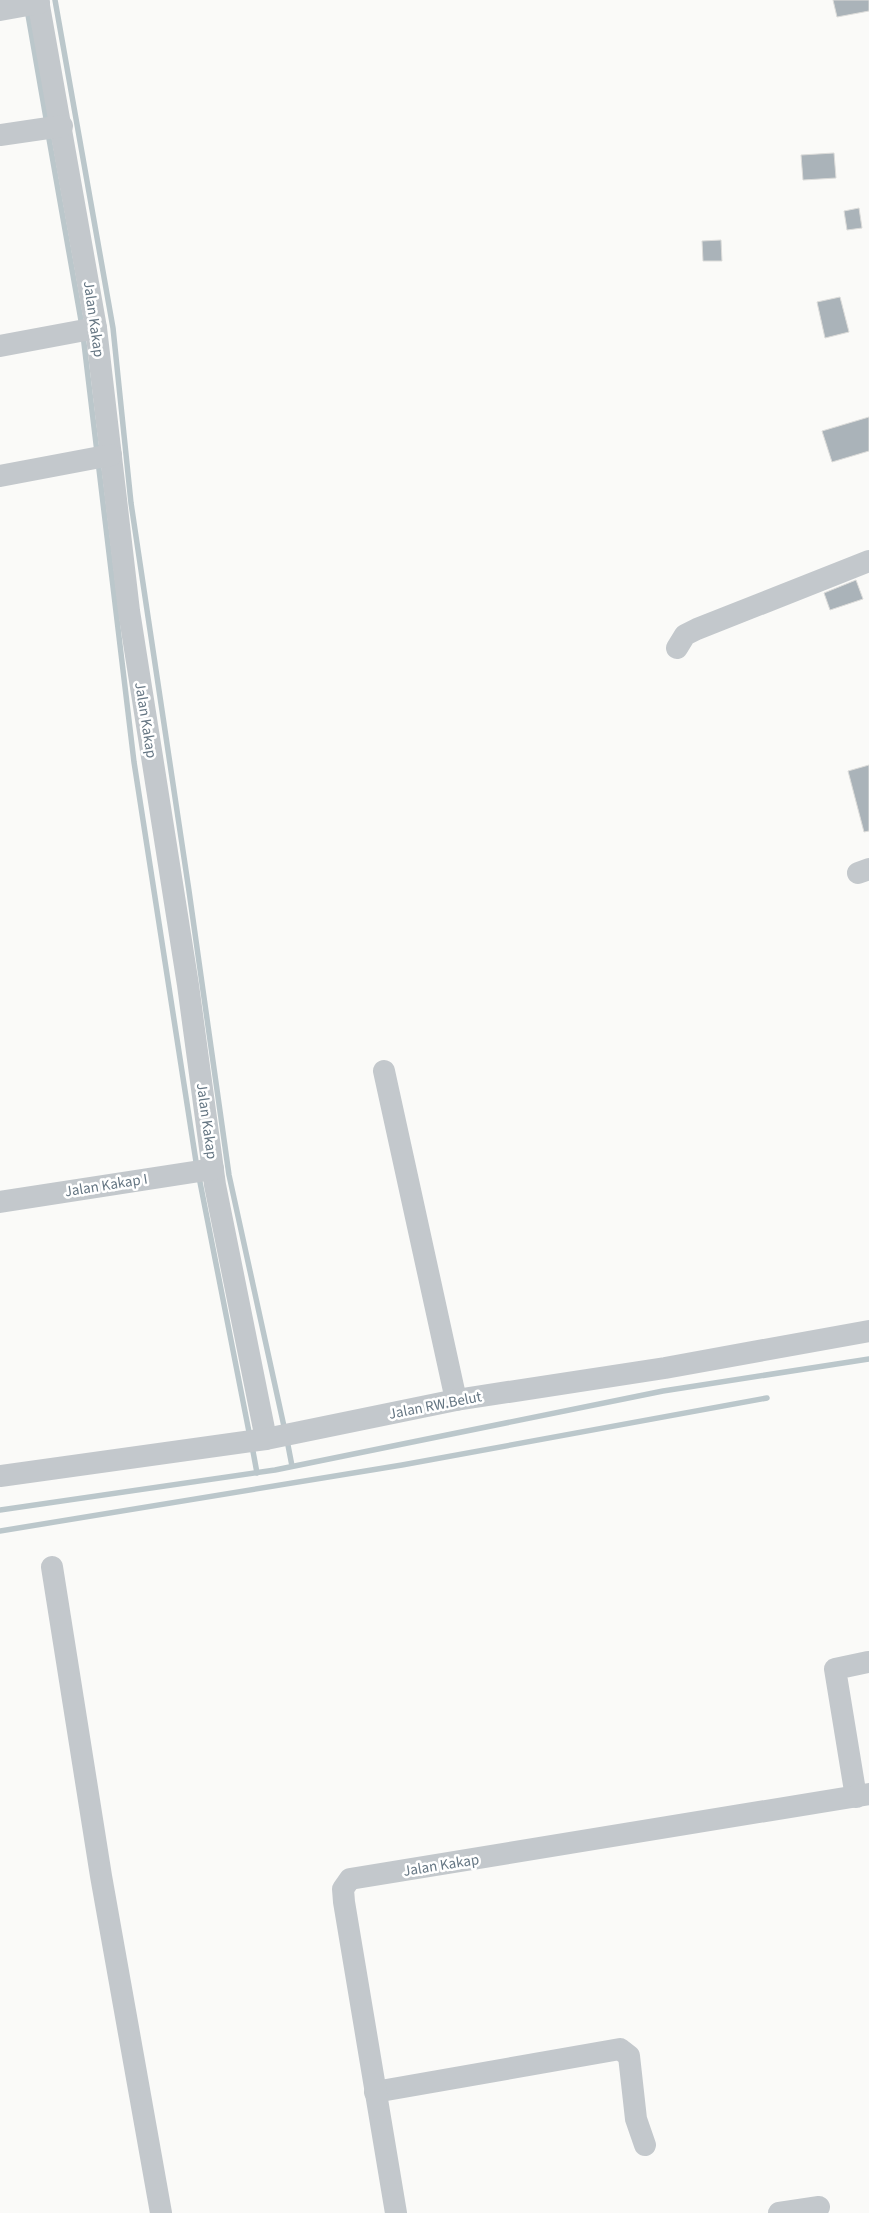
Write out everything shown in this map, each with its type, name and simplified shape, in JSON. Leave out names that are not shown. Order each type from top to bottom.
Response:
[{"type":"street","points":[[0,10],[38,1]]},
{"type":"street","name":"Jalan Kakap","points":[[38,1],[62,126],[96,328],[129,610],[183,951],[213,1169],[266,1439]]},
{"type":"street","points":[[0,135],[62,126]]},
{"type":"street","points":[[0,346],[96,328]]},
{"type":"street","points":[[0,476],[111,455]]},
{"type":"street","points":[[677,648],[685,635],[698,629],[869,561]]},
{"type":"street","points":[[384,1071],[456,1400]]},
{"type":"street","name":"Jalan Kakap I","points":[[0,1202],[213,1169]]},
{"type":"street","name":"Jalan RW.Belut","points":[[0,1476],[266,1439],[456,1400],[665,1368],[869,1331]]},
{"type":"street","points":[[52,1567],[101,1876],[161,2213]]},
{"type":"street","points":[[863,1796],[835,1669],[868,1662]]},
{"type":"street","name":"Jalan Kakap","points":[[396,2213],[344,1902],[343,1890],[350,1879],[863,1796]]},
{"type":"street","points":[[375,2092],[620,2048],[629,2056],[636,2119],[645,2145]]},
{"type":"street","points":[[779,2213],[818,2207]]},
{"type":"building","points":[[833,0],[869,0],[869,11],[837,17]]},
{"type":"building","points":[[834,153],[836,178],[803,180],[801,155]]},
{"type":"building","points":[[859,208],[862,228],[847,230],[844,211]]},
{"type":"building","points":[[721,240],[722,261],[703,261],[702,241]]},
{"type":"building","points":[[840,297],[849,332],[825,338],[817,302]]},
{"type":"building","points":[[869,417],[869,451],[832,462],[822,431]]},
{"type":"building","points":[[856,580],[863,599],[830,610],[824,593]]},
{"type":"building","points":[[869,765],[869,831],[864,832],[848,771]]},
{"type":"waterway","points":[[55,0],[113,328],[131,503],[229,1175],[285,1431]]},
{"type":"waterway","points":[[27,9],[47,124]]},
{"type":"waterway","points":[[48,133],[82,326]]},
{"type":"waterway","points":[[83,335],[97,452]]},
{"type":"waterway","points":[[98,461],[134,762],[197,1168]]},
{"type":"waterway","points":[[199,1177],[250,1437]]},
{"type":"waterway","points":[[0,1510],[275,1470],[663,1391],[869,1359]]},
{"type":"waterway","points":[[0,1531],[402,1465],[767,1398]]},
{"type":"waterway","points":[[287,1440],[292,1466]]},
{"type":"waterway","points":[[252,1446],[257,1473]]}]
